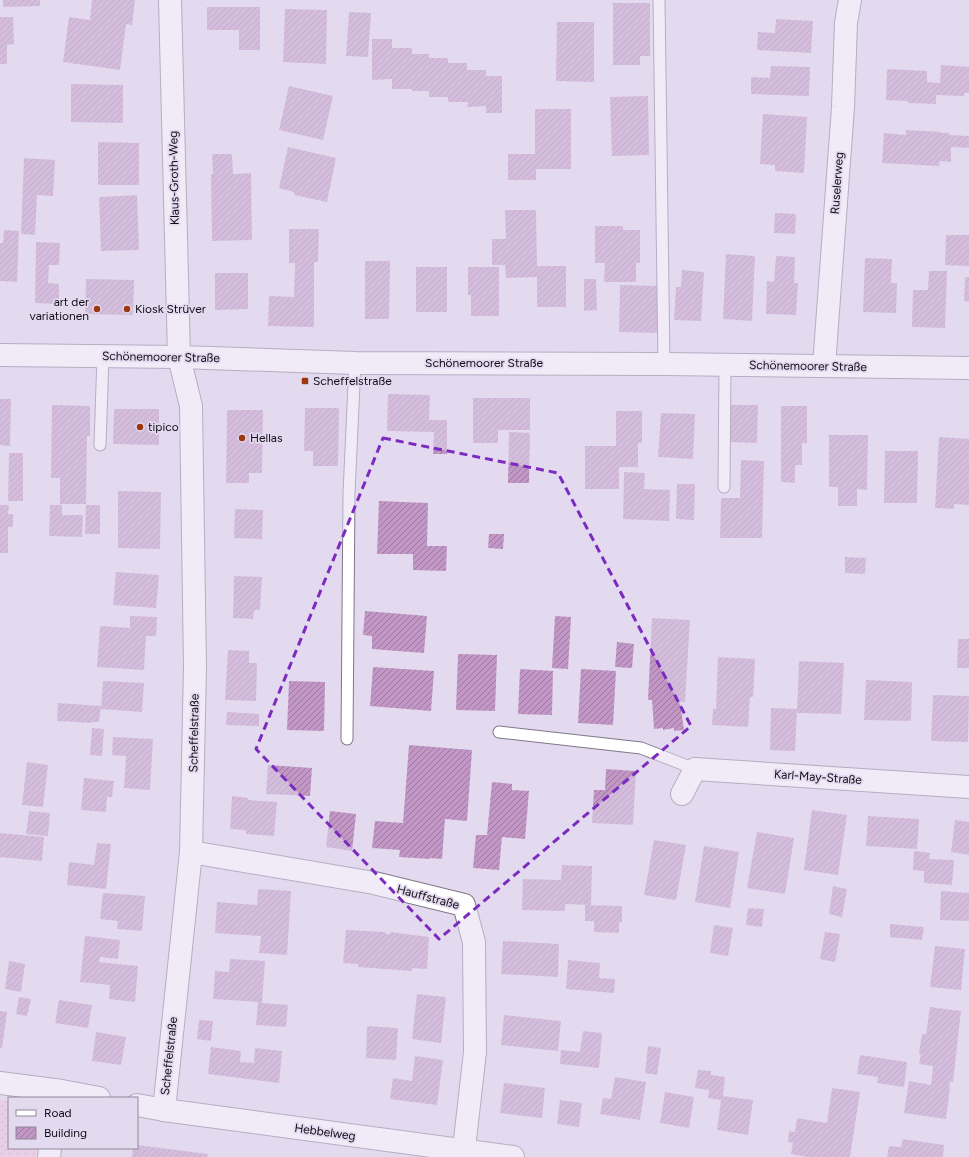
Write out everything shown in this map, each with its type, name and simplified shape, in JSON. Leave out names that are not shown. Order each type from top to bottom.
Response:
[{"type":"street","name":"Klaus-Groth-Weg","points":[[170,0],[179,356]]},
{"type":"street","name":"Ruselerweg","points":[[824,366],[843,107],[846,23],[850,0]]},
{"type":"street","name":"Schönemoorer Straße","points":[[0,355],[179,356],[355,363],[664,364],[969,368]]},
{"type":"street","name":"Scheffelstraße","points":[[164,1110],[191,852],[195,667],[191,406],[179,356]]},
{"type":"street","name":"Karl-May-Straße","points":[[695,769],[969,787]]},
{"type":"street","points":[[682,794],[695,769]]},
{"type":"street","name":"Hauffstraße","points":[[191,852],[374,883],[464,905],[474,942],[475,1052],[463,1154]]},
{"type":"street","points":[[0,1083],[61,1095],[86,1097]]},
{"type":"street","name":"Hebbelweg","points":[[138,1105],[463,1154],[513,1157]]},
{"type":"lane","points":[[659,0],[664,364]]},
{"type":"lane","points":[[100,445],[103,356]]},
{"type":"lane","points":[[347,738],[348,493],[355,363]]},
{"type":"lane","points":[[724,487],[725,365]]},
{"type":"lane","points":[[499,732],[641,748],[695,769]]},
{"type":"highlighted area","points":[[383,438],[558,473],[691,726],[439,939],[256,749]]},
{"type":"shaded area","points":[[0,1100],[8,1101],[8,1149],[36,1149],[36,1157],[0,1157]]},
{"type":"building","points":[[3,0],[40,0],[40,6],[3,7]]},
{"type":"building","points":[[92,0],[135,0],[132,25],[126,24],[120,70],[63,62],[69,17],[90,20]]},
{"type":"building","points":[[613,3],[650,3],[650,56],[640,56],[640,65],[613,65]]},
{"type":"building","points":[[207,7],[260,7],[260,50],[239,50],[239,30],[207,30]]},
{"type":"building","points":[[285,9],[327,10],[326,64],[283,62]]},
{"type":"building","points":[[349,12],[371,13],[368,57],[346,56]]},
{"type":"building","points":[[0,17],[13,17],[14,44],[7,45],[7,64],[0,64]]},
{"type":"building","points":[[776,19],[813,21],[811,53],[757,50],[758,32],[775,33]]},
{"type":"building","points":[[557,22],[594,22],[594,82],[556,81]]},
{"type":"building","points":[[372,39],[392,39],[392,48],[412,48],[412,54],[429,54],[429,58],[448,58],[448,63],[467,63],[467,70],[486,70],[486,76],[502,76],[502,113],[486,113],[486,106],[467,107],[468,102],[448,102],[448,97],[429,97],[429,91],[392,89],[392,79],[372,80]]},
{"type":"building","points":[[941,65],[969,67],[969,93],[964,93],[964,96],[936,95],[936,104],[908,103],[908,101],[886,100],[887,69],[927,71],[927,82],[940,83]]},
{"type":"building","points":[[771,66],[810,67],[809,96],[751,94],[751,77],[770,78]]},
{"type":"building","points":[[71,84],[123,85],[123,123],[71,122]]},
{"type":"building","points":[[289,86],[333,96],[323,140],[279,130]]},
{"type":"building","points":[[648,96],[649,155],[612,156],[610,97]]},
{"type":"building","points":[[535,109],[571,109],[571,169],[536,169],[536,180],[508,180],[508,154],[535,154]]},
{"type":"building","points":[[763,114],[807,117],[804,173],[775,171],[775,165],[760,164]]},
{"type":"building","points":[[906,130],[941,132],[949,133],[949,135],[969,136],[969,148],[951,147],[951,162],[940,161],[939,166],[882,163],[884,133],[906,135]]},
{"type":"building","points":[[98,142],[139,143],[139,185],[98,185]]},
{"type":"building","points":[[288,147],[336,158],[327,202],[294,195],[294,192],[279,188]]},
{"type":"building","points":[[212,154],[232,154],[233,174],[251,173],[252,240],[212,241]]},
{"type":"building","points":[[24,158],[55,160],[53,196],[37,195],[35,235],[21,234]]},
{"type":"building","points":[[137,195],[139,250],[101,251],[99,197]]},
{"type":"building","points":[[505,210],[536,210],[537,266],[566,266],[566,307],[537,307],[537,277],[506,278],[505,265],[492,265],[492,239],[506,239]]},
{"type":"building","points":[[775,213],[796,214],[795,234],[774,233]]},
{"type":"building","points":[[595,226],[623,226],[623,230],[640,230],[640,263],[636,263],[636,282],[604,282],[605,263],[595,263]]},
{"type":"building","points":[[289,229],[319,229],[318,262],[314,262],[314,327],[268,326],[269,296],[294,297],[295,263],[289,263]]},
{"type":"building","points":[[4,230],[19,231],[17,282],[0,281],[0,243],[3,243]]},
{"type":"building","points":[[946,235],[969,235],[969,266],[945,265]]},
{"type":"building","points":[[36,242],[60,243],[59,265],[49,265],[48,283],[59,284],[59,304],[35,303]]},
{"type":"building","points":[[726,254],[755,256],[752,321],[723,319]]},
{"type":"building","points":[[776,256],[795,257],[794,283],[798,283],[796,315],[766,314],[767,281],[774,282]]},
{"type":"building","points":[[865,258],[892,259],[891,283],[897,283],[896,313],[863,312]]},
{"type":"building","points":[[365,261],[390,261],[389,319],[365,319]]},
{"type":"building","points":[[416,267],[447,267],[447,312],[416,312]]},
{"type":"building","points":[[468,267],[499,267],[499,316],[471,316],[471,295],[468,295]]},
{"type":"building","points":[[682,270],[704,272],[701,321],[674,320],[676,287],[681,287]]},
{"type":"building","points":[[929,271],[947,271],[945,328],[912,327],[913,290],[928,290]]},
{"type":"building","points":[[215,273],[248,273],[248,309],[215,310]]},
{"type":"building","points":[[965,277],[969,277],[969,302],[964,301]]},
{"type":"building","points":[[86,279],[134,280],[133,315],[85,314]]},
{"type":"building","points":[[584,279],[596,279],[597,310],[584,311]]},
{"type":"building","points":[[620,285],[659,286],[657,333],[619,332]]},
{"type":"building","points":[[388,394],[430,395],[429,420],[447,420],[447,454],[433,454],[434,432],[387,431]]},
{"type":"building","points":[[473,398],[530,398],[530,430],[498,430],[498,443],[473,443]]},
{"type":"building","points":[[0,399],[11,399],[10,446],[0,445]]},
{"type":"building","points":[[52,405],[90,406],[90,436],[87,436],[86,504],[60,504],[60,478],[51,478]]},
{"type":"building","points":[[729,405],[758,405],[757,443],[729,442]]},
{"type":"building","points":[[781,406],[807,406],[807,443],[802,443],[802,465],[795,465],[795,483],[781,482]]},
{"type":"building","points":[[305,408],[339,408],[338,466],[313,466],[313,451],[304,451]]},
{"type":"building","points":[[114,409],[159,409],[159,445],[113,444]]},
{"type":"building","points":[[227,410],[263,410],[262,473],[249,473],[249,483],[226,483]]},
{"type":"building","points":[[616,411],[642,411],[642,443],[638,443],[638,467],[619,467],[619,489],[585,489],[585,446],[616,446]]},
{"type":"building","points":[[661,413],[695,414],[693,459],[658,457]]},
{"type":"building","points":[[509,432],[530,433],[529,483],[508,483]]},
{"type":"building","points":[[829,435],[868,435],[867,490],[857,489],[857,506],[838,506],[838,487],[829,487]]},
{"type":"building","points":[[939,437],[969,439],[969,505],[954,504],[954,509],[935,508]]},
{"type":"building","points":[[885,451],[918,451],[917,503],[884,503]]},
{"type":"building","points":[[9,453],[23,453],[23,501],[8,501]]},
{"type":"building","points":[[741,460],[764,461],[762,538],[720,538],[721,498],[740,498]]},
{"type":"building","points":[[624,472],[645,473],[644,489],[670,490],[669,521],[623,519]]},
{"type":"building","points":[[677,484],[695,484],[694,520],[676,519]]},
{"type":"building","points":[[118,491],[161,492],[160,549],[118,548]]},
{"type":"building","points":[[379,501],[428,503],[427,546],[447,546],[446,571],[413,570],[413,554],[377,554]]},
{"type":"building","points":[[0,505],[9,505],[8,514],[13,514],[13,527],[8,527],[8,553],[0,553]]},
{"type":"building","points":[[50,505],[62,505],[62,515],[83,515],[82,537],[49,536]]},
{"type":"building","points":[[86,505],[100,505],[100,534],[85,534]]},
{"type":"building","points":[[235,509],[263,510],[262,539],[234,538]]},
{"type":"building","points":[[489,534],[504,534],[503,549],[488,548]]},
{"type":"building","points":[[845,557],[866,558],[865,574],[845,573]]},
{"type":"building","points":[[116,572],[159,575],[156,608],[113,605]]},
{"type":"building","points":[[234,576],[262,577],[260,610],[254,610],[253,619],[233,618]]},
{"type":"building","points":[[365,611],[427,616],[424,653],[372,649],[372,636],[363,635]]},
{"type":"building","points":[[130,616],[157,617],[156,636],[146,636],[144,670],[97,667],[100,626],[130,628]]},
{"type":"building","points":[[555,616],[571,617],[568,669],[552,668]]},
{"type":"building","points":[[652,618],[690,620],[685,702],[680,702],[684,730],[674,731],[674,728],[663,730],[663,728],[654,729],[652,700],[648,700]]},
{"type":"building","points":[[958,639],[969,639],[969,668],[957,668]]},
{"type":"building","points":[[617,642],[634,644],[632,668],[615,667]]},
{"type":"building","points":[[228,650],[249,651],[249,663],[257,663],[256,701],[225,700]]},
{"type":"building","points":[[458,654],[497,655],[495,711],[456,710]]},
{"type":"building","points":[[718,657],[755,659],[753,697],[750,697],[748,727],[712,725],[713,709],[716,709]]},
{"type":"building","points":[[799,661],[844,663],[841,714],[797,713]]},
{"type":"building","points":[[373,667],[434,671],[431,711],[370,706]]},
{"type":"building","points":[[520,669],[553,671],[552,715],[518,714]]},
{"type":"building","points":[[581,669],[616,671],[613,725],[578,723]]},
{"type":"building","points":[[866,680],[912,682],[911,721],[864,720]]},
{"type":"building","points":[[103,681],[144,683],[142,712],[101,709]]},
{"type":"building","points":[[289,681],[325,682],[324,731],[287,730]]},
{"type":"building","points":[[933,695],[969,696],[968,742],[931,741]]},
{"type":"building","points":[[58,703],[101,706],[99,722],[57,721]]},
{"type":"building","points":[[771,708],[797,709],[795,751],[770,750]]},
{"type":"building","points":[[227,712],[259,714],[259,726],[226,725]]},
{"type":"building","points":[[92,728],[104,729],[102,756],[90,755]]},
{"type":"building","points":[[113,737],[153,739],[150,790],[124,788],[126,756],[112,755]]},
{"type":"building","points":[[409,745],[472,750],[467,821],[445,819],[442,859],[399,857],[400,850],[372,848],[375,821],[403,823]]},
{"type":"building","points":[[27,762],[48,765],[43,807],[22,805]]},
{"type":"building","points":[[268,765],[312,768],[310,796],[266,794]]},
{"type":"building","points":[[606,769],[636,771],[633,825],[592,823],[594,790],[605,790]]},
{"type":"building","points":[[84,778],[114,781],[112,797],[107,797],[106,812],[81,810]]},
{"type":"building","points":[[492,782],[512,784],[512,790],[529,791],[525,839],[502,837],[499,870],[473,868],[476,835],[487,835]]},
{"type":"building","points":[[232,796],[248,798],[248,800],[277,802],[274,836],[246,834],[246,830],[230,829]]},
{"type":"building","points":[[812,810],[847,815],[838,875],[804,870]]},
{"type":"building","points":[[29,811],[50,813],[48,836],[26,834]]},
{"type":"building","points":[[330,811],[356,814],[352,851],[326,847]]},
{"type":"building","points":[[868,816],[919,819],[917,849],[866,846]]},
{"type":"building","points":[[955,820],[969,822],[969,855],[951,852]]},
{"type":"building","points":[[757,832],[794,838],[785,894],[747,888]]},
{"type":"building","points":[[0,833],[44,837],[42,861],[0,857]]},
{"type":"building","points":[[654,840],[686,845],[676,900],[644,895]]},
{"type":"building","points":[[97,843],[111,844],[106,889],[67,885],[69,862],[94,865]]},
{"type":"building","points":[[704,846],[739,852],[730,908],[695,902]]},
{"type":"building","points":[[914,851],[930,853],[929,859],[954,860],[952,885],[924,883],[924,871],[913,870]]},
{"type":"building","points":[[562,865],[592,866],[591,905],[565,904],[565,911],[522,910],[523,879],[561,880]]},
{"type":"building","points":[[833,886],[847,889],[842,917],[829,914]]},
{"type":"building","points":[[258,889],[291,891],[287,955],[259,953],[261,936],[215,933],[217,902],[257,905]]},
{"type":"building","points":[[941,891],[969,893],[969,921],[940,920]]},
{"type":"building","points":[[103,893],[145,896],[142,931],[117,929],[118,921],[100,919]]},
{"type":"building","points":[[585,905],[622,906],[622,922],[619,922],[619,933],[594,932],[594,921],[585,921]]},
{"type":"building","points":[[748,908],[764,909],[762,927],[746,925]]},
{"type":"building","points":[[890,924],[924,927],[922,940],[890,937]]},
{"type":"building","points":[[714,925],[733,928],[728,956],[710,953]]},
{"type":"building","points":[[346,930],[385,932],[385,934],[391,934],[390,932],[429,937],[427,969],[412,968],[412,971],[358,967],[358,964],[343,963]]},
{"type":"building","points":[[825,932],[840,934],[835,962],[820,959]]},
{"type":"building","points":[[85,936],[120,940],[118,959],[100,957],[99,962],[138,966],[135,1002],[109,999],[110,985],[80,982]]},
{"type":"building","points":[[503,941],[559,944],[558,977],[501,974]]},
{"type":"building","points":[[935,946],[965,949],[961,990],[930,987]]},
{"type":"building","points":[[230,959],[265,961],[262,1003],[288,1005],[286,1027],[256,1025],[258,1002],[213,999],[215,971],[229,972]]},
{"type":"building","points":[[568,960],[600,963],[599,978],[615,979],[614,993],[566,989]]},
{"type":"building","points":[[9,961],[25,964],[21,992],[5,989]]},
{"type":"building","points":[[417,994],[446,997],[441,1043],[412,1039]]},
{"type":"building","points":[[19,997],[31,999],[27,1016],[16,1014]]},
{"type":"building","points":[[59,1000],[92,1005],[88,1028],[55,1023]]},
{"type":"building","points":[[930,1007],[961,1011],[953,1082],[950,1082],[949,1087],[946,1119],[904,1113],[909,1081],[931,1085],[933,1066],[919,1064],[922,1034],[926,1034]]},
{"type":"building","points":[[0,1011],[7,1012],[2,1048],[0,1048]]},
{"type":"building","points":[[504,1015],[561,1021],[558,1051],[501,1045]]},
{"type":"building","points":[[199,1020],[213,1021],[211,1041],[197,1039]]},
{"type":"building","points":[[367,1026],[398,1028],[396,1060],[366,1058]]},
{"type":"building","points":[[583,1031],[602,1033],[599,1068],[560,1064],[561,1050],[580,1052]]},
{"type":"building","points":[[96,1032],[126,1037],[121,1065],[92,1061]]},
{"type":"building","points":[[648,1046],[661,1048],[657,1075],[645,1073]]},
{"type":"building","points":[[211,1047],[241,1051],[240,1062],[254,1063],[255,1048],[282,1051],[279,1083],[208,1074]]},
{"type":"building","points":[[860,1055],[907,1062],[904,1087],[877,1083],[878,1077],[857,1074]]},
{"type":"building","points":[[415,1056],[443,1060],[437,1105],[390,1099],[393,1078],[412,1081]]},
{"type":"building","points":[[698,1070],[711,1071],[711,1075],[725,1077],[723,1096],[753,1100],[748,1135],[717,1130],[721,1100],[708,1098],[709,1090],[695,1088]]},
{"type":"building","points":[[615,1077],[646,1082],[640,1120],[600,1114],[603,1098],[611,1099]]},
{"type":"building","points":[[504,1083],[545,1088],[542,1118],[500,1113]]},
{"type":"building","points":[[832,1088],[860,1092],[850,1157],[807,1157],[791,1154],[793,1143],[788,1142],[789,1131],[795,1132],[797,1118],[827,1123]]},
{"type":"building","points":[[665,1092],[694,1097],[689,1128],[660,1123]]},
{"type":"building","points":[[560,1100],[582,1103],[579,1127],[557,1124]]},
{"type":"building","points":[[903,1139],[944,1145],[943,1157],[887,1157],[889,1146],[901,1147]]},
{"type":"building","points":[[138,1145],[208,1154],[207,1157],[132,1157],[133,1149],[138,1149]]},
{"type":"place","name":"art der variationen","points":[[97,309]]},
{"type":"place","name":"Kiosk Strüver","points":[[127,309]]},
{"type":"place","name":"Scheffelstraße","points":[[305,381]]},
{"type":"place","name":"tipico","points":[[140,427]]},
{"type":"place","name":"Hellas","points":[[242,438]]}]
